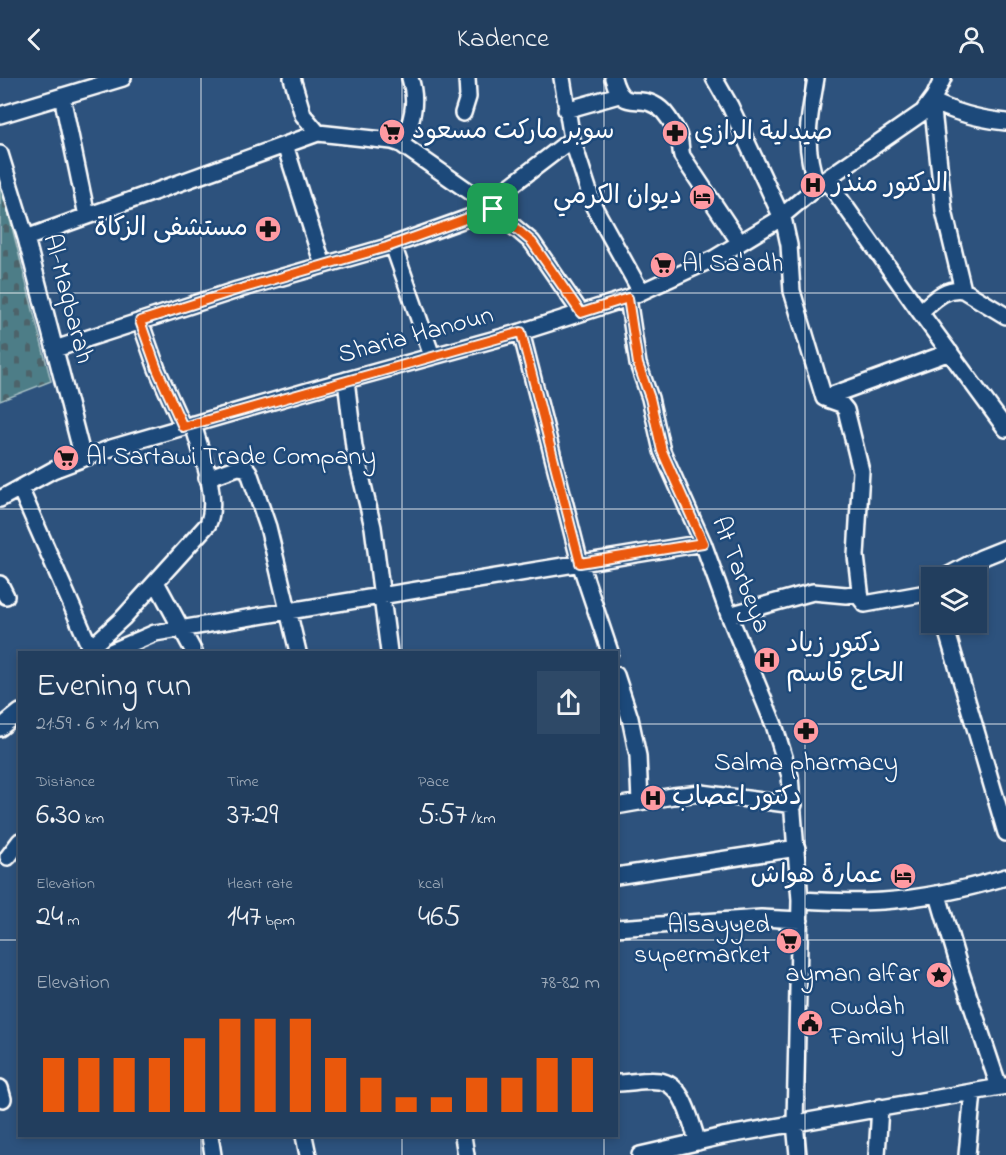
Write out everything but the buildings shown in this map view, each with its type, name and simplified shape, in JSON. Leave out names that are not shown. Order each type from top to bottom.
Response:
[{"type":"street","points":[[292,78],[303,115],[318,133]]},
{"type":"street","points":[[401,144],[414,110],[414,91],[410,78]]},
{"type":"street","points":[[463,113],[468,97],[467,78]]},
{"type":"street","name":"At Tarbeya","points":[[562,78],[572,139],[594,207],[634,295],[638,364],[650,398],[662,451],[703,543],[729,615],[774,725],[790,776],[800,900],[795,1123],[798,1155]]},
{"type":"street","points":[[613,78],[619,95],[627,100],[651,103],[664,113],[679,135],[682,156],[740,243]]},
{"type":"street","points":[[714,78],[730,105],[782,216],[787,233],[792,291],[824,398]]},
{"type":"street","points":[[816,78],[807,142],[810,164],[1006,429]]},
{"type":"street","points":[[943,78],[932,101],[944,211],[960,287],[1006,316]]},
{"type":"street","points":[[0,116],[116,79]]},
{"type":"street","points":[[566,110],[619,95]]},
{"type":"street","points":[[62,96],[87,216]]},
{"type":"street","points":[[932,101],[977,118],[1006,122]]},
{"type":"street","name":"Sharia Hanoun","points":[[0,499],[42,475],[83,458],[188,425],[521,332],[634,295],[714,258],[782,216],[822,182],[923,111],[932,101]]},
{"type":"street","points":[[26,238],[318,133],[392,141],[401,144],[490,206],[532,242],[581,313]]},
{"type":"street","points":[[55,349],[393,245],[490,206],[572,139]]},
{"type":"street","points":[[285,145],[323,265]]},
{"type":"street","name":"Al-Maqbarah","points":[[0,154],[26,238],[83,458]]},
{"type":"street","points":[[393,245],[432,356]]},
{"type":"street","points":[[920,312],[939,295],[960,287]]},
{"type":"street","points":[[20,488],[89,651],[123,618],[208,524],[213,503],[207,478],[188,425],[157,369],[140,321]]},
{"type":"street","points":[[521,332],[580,563],[610,651]]},
{"type":"street","points":[[824,398],[950,352]]},
{"type":"street","points":[[346,380],[354,447],[373,527],[389,651]]},
{"type":"street","points":[[824,398],[841,404],[846,410],[861,471],[856,556],[859,593],[865,604],[921,594]]},
{"type":"street","points":[[207,478],[238,467],[246,468],[249,472],[268,526],[298,651]]},
{"type":"street","points":[[113,651],[148,635],[703,543]]},
{"type":"street","points":[[964,567],[1006,548]]},
{"type":"street","points":[[156,582],[193,651]]},
{"type":"street","points":[[729,615],[813,592],[846,595],[859,593]]},
{"type":"street","points":[[947,633],[1006,833]]},
{"type":"street","points":[[618,681],[630,718],[638,756],[640,802]]},
{"type":"street","points":[[0,728],[18,714]]},
{"type":"street","points":[[618,806],[701,793],[794,805]]},
{"type":"street","points":[[8,857],[18,844]]},
{"type":"street","points":[[618,876],[797,848]]},
{"type":"street","points":[[800,900],[882,901],[965,889],[1006,877]]},
{"type":"street","points":[[640,1155],[795,1123],[1003,1086],[961,973],[938,894]]},
{"type":"street","points":[[618,928],[761,918],[800,920]]},
{"type":"street","points":[[618,1083],[659,1081],[672,1086],[682,1097],[698,1142]]},
{"type":"street","points":[[967,1155],[973,1092]]},
{"type":"street","points":[[877,1155],[880,1107]]},
{"type":"street","points":[[210,1137],[213,1155]]},
{"type":"street","points":[[304,1137],[308,1155]]},
{"type":"street","points":[[463,1137],[466,1155]]},
{"type":"green space","points":[[0,180],[51,381],[0,401]]},
{"type":"place","name":"سوبر ماركت مسعود","points":[[392,132]]},
{"type":"place","name":"صيدلية الرازي","points":[[675,133]]},
{"type":"place","name":"الدكتور منذر","points":[[813,185]]},
{"type":"place","name":"ديوان الكرمي","points":[[702,197]]},
{"type":"place","name":"مستشفى الزكاة","points":[[268,229]]},
{"type":"place","name":"Al Sa'adh","points":[[663,265]]},
{"type":"place","name":"Al Sartawi Trade Company","points":[[66,458]]},
{"type":"place","name":"دكتور زياد الحاج قاسم","points":[[767,660]]},
{"type":"place","name":"Salma pharmacy","points":[[806,731]]},
{"type":"place","name":"دكتور اعصاب","points":[[653,798]]},
{"type":"place","name":"عمارة هواش","points":[[903,876]]},
{"type":"place","name":"Alsayyed supermarket","points":[[789,941]]},
{"type":"place","name":"ayman alfar","points":[[939,975]]},
{"type":"place","name":"Owdah Family Hall","points":[[810,1023]]},
{"type":"route","points":[[493,209],[532,242],[581,313],[628,298],[638,364],[650,398],[662,451],[703,543],[580,563],[521,332],[183,427],[157,369],[140,321],[237,290],[387,247],[493,209]]}]
